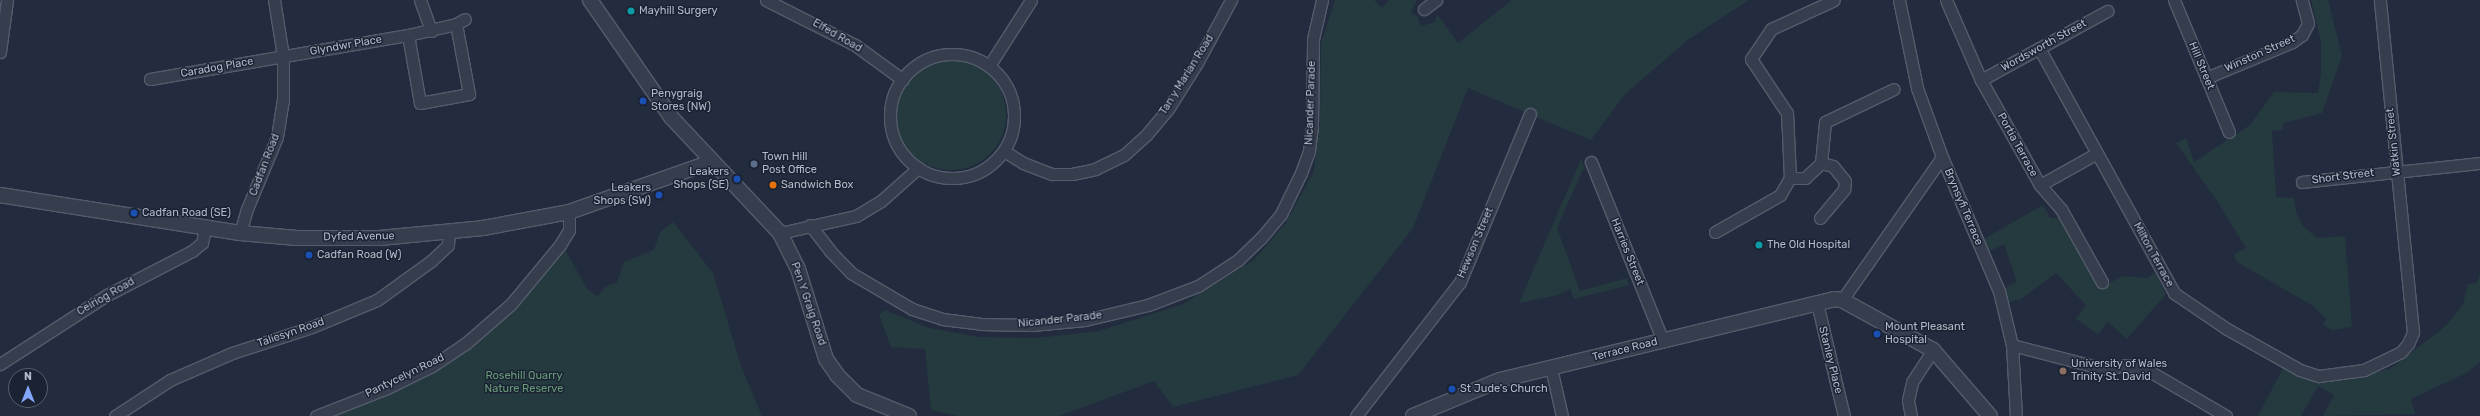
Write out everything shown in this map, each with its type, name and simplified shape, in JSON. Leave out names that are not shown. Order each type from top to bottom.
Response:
[{"type":"street","points":[[0,52],[7,0]]},
{"type":"street","name":"Cadfan Road","points":[[240,233],[247,208],[277,137],[283,100],[283,56],[274,0]]},
{"type":"street","points":[[420,0],[431,31]]},
{"type":"street","name":"Pen Y Graig Road","points":[[590,0],[671,117],[711,162],[780,233],[798,269],[826,359],[837,375],[857,395],[909,416]]},
{"type":"street","name":"Elfed Road","points":[[766,0],[855,45],[903,80]]},
{"type":"street","points":[[989,66],[1032,0]]},
{"type":"street","name":"Tan y Marian Road","points":[[1004,151],[1023,163],[1052,174],[1072,174],[1095,169],[1124,156],[1147,134],[1168,109],[1197,63],[1231,0]]},
{"type":"street","name":"Nicander Parade","points":[[810,225],[830,252],[851,272],[891,299],[942,319],[980,324],[1032,325],[1085,320],[1148,305],[1198,286],[1238,260],[1261,238],[1281,214],[1301,173],[1309,151],[1312,126],[1313,39],[1322,0]]},
{"type":"street","points":[[1424,9],[1436,0]]},
{"type":"street","points":[[1715,232],[1780,195],[1790,178],[1787,112],[1751,59],[1771,29],[1834,0]]},
{"type":"street","name":"Brynsyfi Terrace","points":[[1899,0],[1917,88],[1942,157],[1999,291],[2012,345],[2016,416]]},
{"type":"street","name":"Portia Terrace","points":[[1946,0],[1982,80],[2040,185],[2061,209],[2102,282]]},
{"type":"street","name":"Hill Street","points":[[2174,0],[2229,132]]},
{"type":"street","name":"Winston Street","points":[[2206,78],[2292,42],[2302,35],[2308,23],[2302,0]]},
{"type":"street","name":"Watkin Street","points":[[2380,0],[2413,332],[2408,344]]},
{"type":"street","name":"Wordsworth Street","points":[[1982,80],[2107,11]]},
{"type":"street","name":"Glyndwr Place","points":[[283,56],[431,31],[460,21],[469,94],[420,103],[408,35]]},
{"type":"street","name":"Milton Terrace","points":[[2039,48],[2174,293],[2227,329],[2300,370],[2319,376],[2364,370],[2392,358],[2408,344]]},
{"type":"street","points":[[943,55],[967,56],[989,66],[1003,80],[1012,98],[1014,116],[1012,132],[1004,151],[979,173],[961,178],[938,177],[918,168],[900,151],[890,124],[892,101],[903,80],[921,63],[943,55]]},
{"type":"street","name":"Caradog Place","points":[[150,79],[283,56]]},
{"type":"street","points":[[1790,178],[1805,178],[1820,163],[1825,122],[1894,89]]},
{"type":"street","name":"Hewson Street","points":[[1356,416],[1460,282],[1530,114]]},
{"type":"street","points":[[2040,185],[2097,153]]},
{"type":"street","points":[[1942,157],[1842,300],[1933,350],[1990,416]]},
{"type":"street","name":"Dyfed Avenue","points":[[0,195],[205,229],[297,238],[372,238],[449,232],[569,212],[711,162]]},
{"type":"street","name":"Harries Street","points":[[1591,162],[1663,341]]},
{"type":"street","points":[[1820,163],[1833,166],[1845,181],[1844,189],[1820,218]]},
{"type":"street","name":"Short Street","points":[[2302,182],[2480,163]]},
{"type":"street","points":[[780,233],[810,225],[856,216],[881,201],[918,168]]},
{"type":"street","name":"Pantycelyn Road","points":[[316,416],[385,389],[432,366],[466,344],[511,304],[560,245],[568,230],[569,212]]},
{"type":"street","name":"Ceiriog Road","points":[[0,364],[107,295],[192,251],[202,243],[205,229]]},
{"type":"street","name":"Taliesyn Road","points":[[115,416],[170,380],[232,353],[312,327],[377,300],[431,261],[448,245],[449,232]]},
{"type":"street","name":"Terrace Road","points":[[1413,416],[1500,380],[1817,303],[1842,300]]},
{"type":"street","name":"Stanley Place","points":[[1817,303],[1844,416]]},
{"type":"street","points":[[2012,345],[2104,369],[2126,365],[2144,368],[2226,416]]},
{"type":"street","points":[[1911,416],[1908,400],[1912,382],[1933,350]]},
{"type":"street","points":[[1551,368],[1562,416]]},
{"type":"green space","points":[[1335,0],[1374,0],[1382,8],[1389,0],[1417,0],[1411,12],[1417,16],[1421,26],[1435,22],[1437,14],[1458,43],[1512,0],[1749,0],[1689,39],[1625,94],[1591,140],[1468,88],[1413,228],[1298,375],[1173,407],[1154,381],[1059,416],[958,416],[931,410],[925,349],[891,347],[879,315],[885,310],[929,328],[979,337],[1037,338],[1099,331],[1183,304],[1254,260],[1285,224],[1314,171],[1320,121],[1321,43]]},
{"type":"green space","points":[[2311,0],[2328,0],[2342,56],[2322,113],[2283,123],[2283,130],[2272,131],[2276,197],[2294,198],[2296,212],[2303,226],[2317,238],[2345,236],[2352,327],[2332,330],[2323,325],[2326,319],[2313,306],[2237,262],[2234,254],[2246,248],[2217,201],[2176,143],[2186,138],[2194,162],[2250,125],[2274,92],[2318,93],[2321,74],[2321,42]]},
{"type":"green space","points":[[951,60],[972,65],[990,76],[1001,94],[1006,115],[1001,136],[990,154],[972,165],[951,170],[930,165],[912,154],[901,136],[896,115],[901,94],[912,76],[930,65]]},
{"type":"green space","points":[[1581,159],[1585,169],[1582,171],[1557,228],[1580,291],[1627,278],[1629,285],[1574,299],[1570,289],[1558,295],[1519,303]]},
{"type":"green space","points":[[2043,205],[2050,218],[2061,218],[2100,288],[2123,276],[2147,278],[2155,273],[2166,294],[2127,339],[2108,322],[2098,334],[2076,319],[2086,305],[2056,273],[2018,301],[2016,299],[2006,305],[2001,290],[2017,282],[2004,244],[1990,251],[1984,239]]},
{"type":"green space","name":"Rosehill Quarry Nature Reserve","points":[[673,222],[713,273],[741,366],[762,416],[331,416],[417,381],[467,350],[529,293],[564,248],[588,290],[598,296],[605,287],[617,282],[624,262],[654,250],[660,232]]},
{"type":"green space","points":[[2480,273],[2480,362],[2468,372],[2411,399],[2415,414],[2323,416],[2334,395],[2318,386],[2301,416],[2258,416],[2283,368],[2318,384],[2355,378],[2392,368],[2447,325],[2463,304],[2468,284],[2477,283]]},
{"type":"place","name":"Mayhill Surgery","points":[[631,11]]},
{"type":"place","name":"Penygraig Stores (NW)","points":[[643,101]]},
{"type":"place","name":"Town Hill Post Office","points":[[754,164]]},
{"type":"place","name":"Leakers Shops (SE)","points":[[737,179]]},
{"type":"place","name":"Sandwich Box","points":[[773,185]]},
{"type":"place","name":"Leakers Shops (SW)","points":[[659,195]]},
{"type":"place","name":"Cadfan Road (SE)","points":[[134,213]]},
{"type":"place","name":"The Old Hospital","points":[[1759,245]]},
{"type":"place","name":"Cadfan Road (W)","points":[[309,255]]},
{"type":"place","name":"Mount Pleasant Hospital","points":[[1877,334]]},
{"type":"place","name":"University of Wales Trinity St. David","points":[[2063,371]]},
{"type":"place","name":"St Jude's Church","points":[[1452,389]]}]
